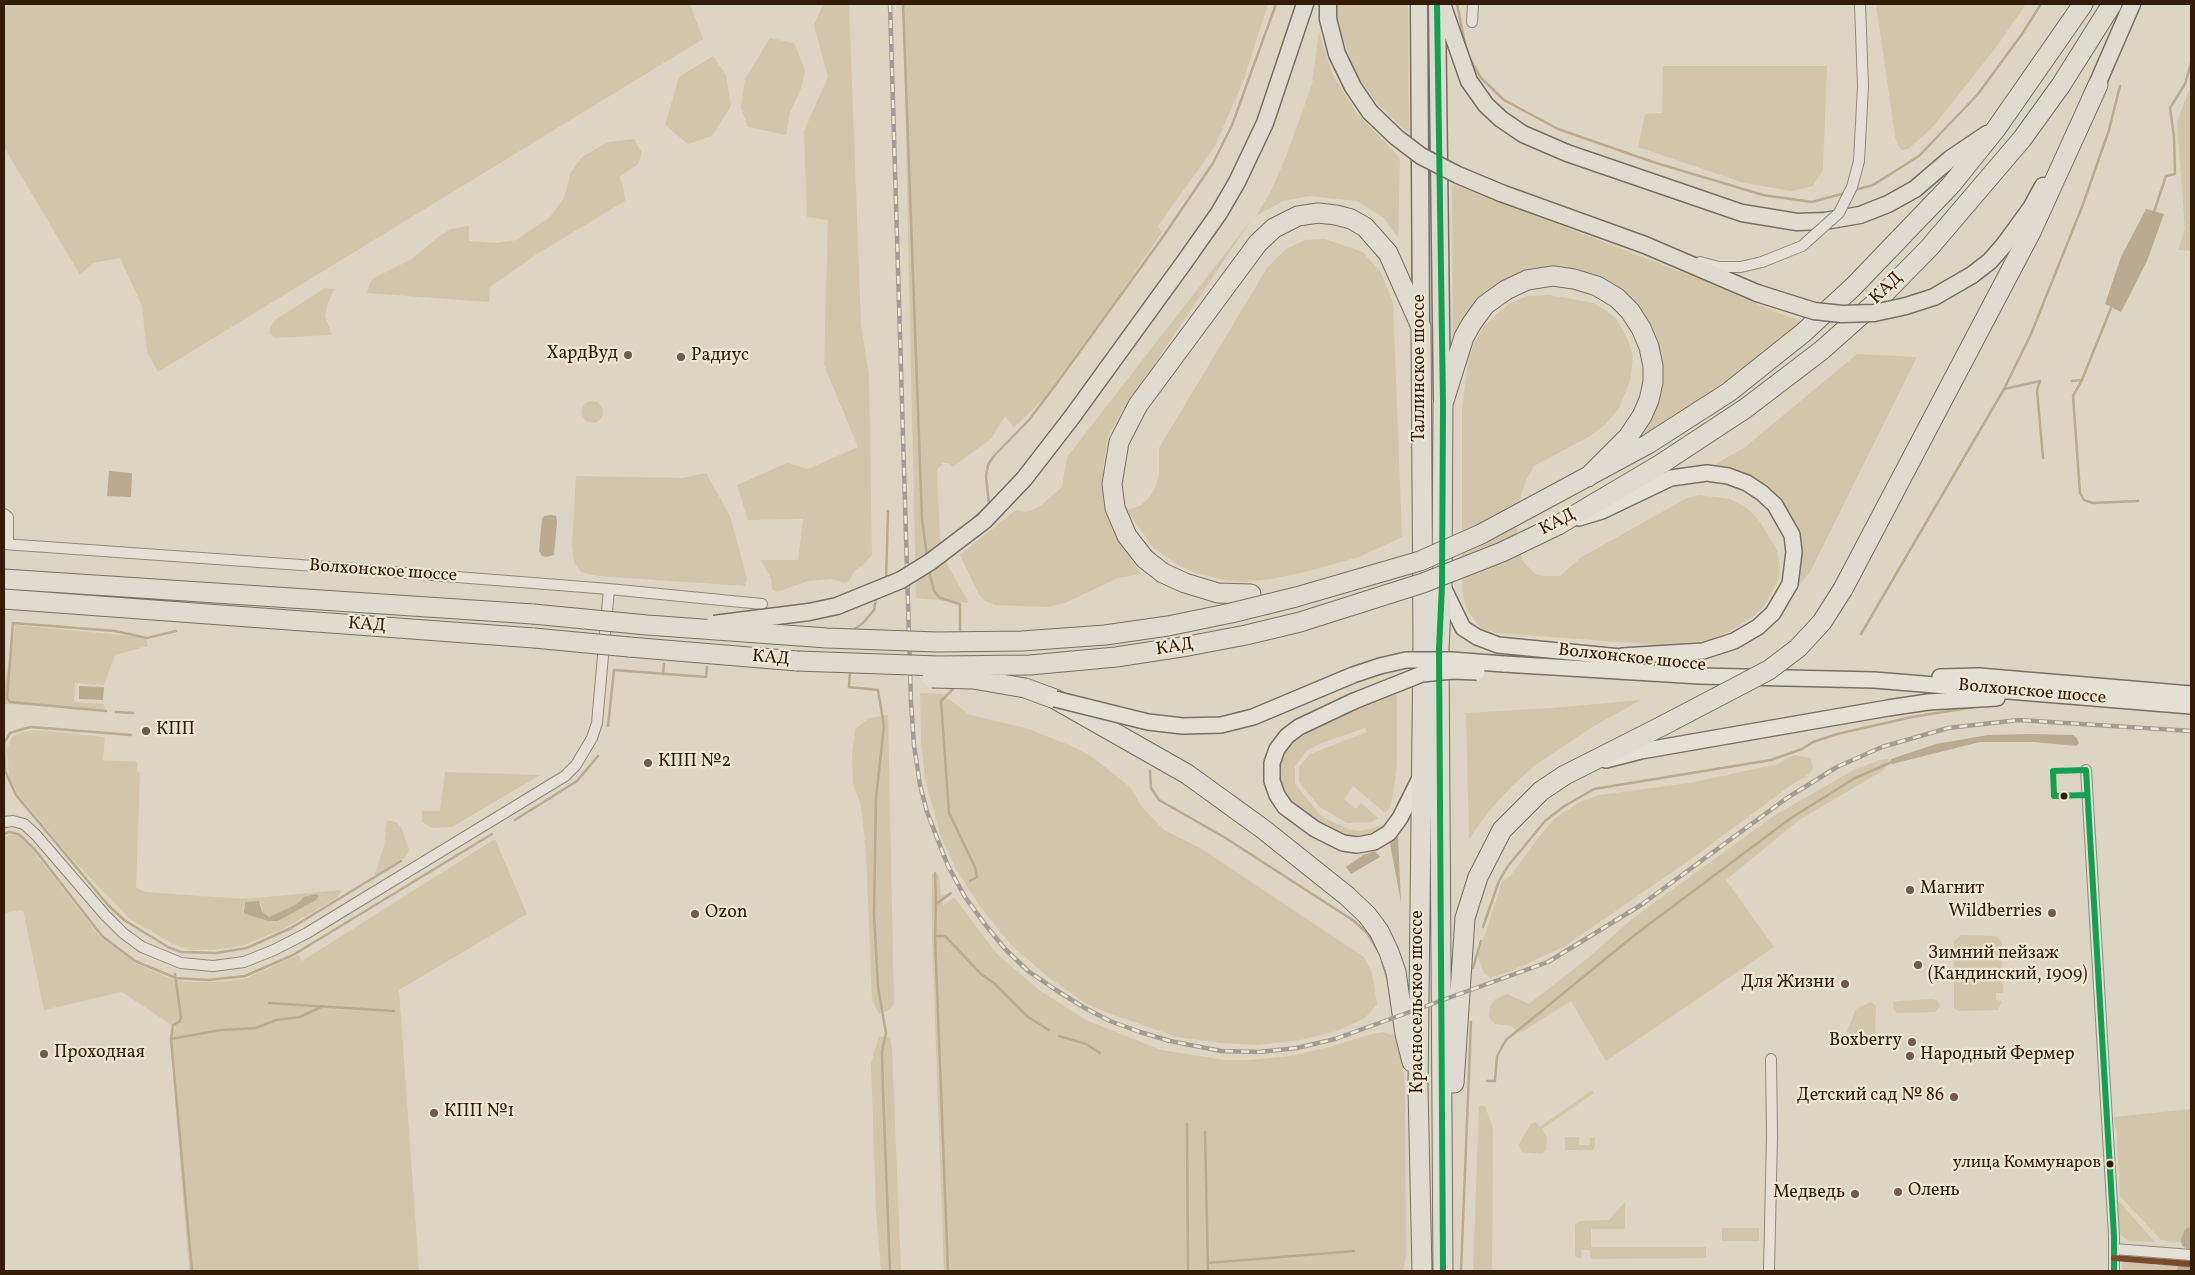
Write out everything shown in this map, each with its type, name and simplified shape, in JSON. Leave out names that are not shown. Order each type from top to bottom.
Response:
[{"type":"highway","name":"КАД","points":[[4,579],[533,614],[647,625],[827,638],[938,642],[1022,641],[1106,634],[1168,626],[1296,597],[1420,561],[1481,534],[1648,444],[1729,392],[1803,333],[1853,287],[1951,185],[1996,129],[2083,4]]},
{"type":"highway","name":"КАД","points":[[4,599],[534,638],[797,661],[939,666],[1030,665],[1116,657],[1196,645],[1300,622],[1423,584],[1493,556],[1558,524],[1661,464],[1746,408],[1822,350],[1877,301],[1929,248],[2022,140],[2061,85],[2112,4]]},
{"type":"highway","points":[[1443,1264],[1465,918],[1478,877],[1502,830],[1541,791],[1565,775],[1769,670],[1798,648],[1822,622],[1843,589],[2032,230],[2098,85]]},
{"type":"highway","points":[[1421,327],[1388,253],[1365,227],[1344,217],[1318,213],[1298,216],[1274,228],[1258,242],[1138,405],[1119,442],[1114,464],[1112,484],[1115,508],[1127,536],[1144,559],[1163,573],[1218,594],[1261,595],[1300,588],[1372,568],[1454,539],[1481,534]]},
{"type":"highway","points":[[1442,404],[1464,337],[1485,305],[1506,290],[1527,280],[1553,276],[1574,278],[1597,286],[1617,298],[1630,311],[1641,328],[1651,356],[1652,382],[1650,400],[1642,416],[1622,444],[1588,476]]},
{"type":"highway","name":"Таллинское шоссе","points":[[1421,327],[1421,732]]},
{"type":"highway","name":"Таллинское шоссе","points":[[1442,404],[1442,584]]},
{"type":"highway","name":"Красносельское шоссе","points":[[1442,584],[1439,659],[1443,1264]]},
{"type":"highway","points":[[797,661],[890,676],[973,679],[1025,688],[1055,699],[1187,774],[1327,879],[1371,920],[1389,952],[1396,972],[1405,1034],[1418,1087]]},
{"type":"highway","name":"Красносельское шоссе","points":[[1421,732],[1418,1087],[1422,1271]]},
{"type":"main road","points":[[647,625],[714,624],[809,612],[837,606],[901,580],[958,542],[984,521],[1024,479],[1072,417],[1219,213],[1237,182],[1266,123],[1305,4]]},
{"type":"main road","points":[[1328,4],[1328,19],[1337,54],[1353,87],[1370,112],[1396,137],[1421,156],[1458,175],[1501,193],[1644,245],[1757,293],[1814,311],[1842,314],[1874,313],[1934,297],[1972,275],[1999,250],[2031,208],[2098,85],[2132,4]]},
{"type":"main road","name":"Таллинское шоссе","points":[[1419,4],[1421,327]]},
{"type":"main road","name":"Таллинское шоссе","points":[[1437,4],[1442,404]]},
{"type":"main road","points":[[1442,4],[1469,81],[1486,105],[1501,119],[1523,134],[1567,153],[1742,213],[1797,222],[1825,221],[1860,214],[1888,204],[1915,189],[1950,160],[1996,129]]},
{"type":"main road","points":[[1558,524],[1602,511],[1671,478],[1707,473],[1728,476],[1747,483],[1762,493],[1775,505],[1792,535],[1794,552],[1790,584],[1773,613],[1758,627],[1734,641],[1703,651],[1622,656]]},
{"type":"main road","name":"Волхонское шоссе","points":[[1442,584],[1462,628],[1498,646],[1622,656],[1662,663],[1854,679]]},
{"type":"main road","points":[[1055,699],[1148,722],[1183,726],[1220,725],[1253,717],[1353,675],[1397,662],[1451,660],[1505,669]]},
{"type":"main road","points":[[1420,778],[1400,818],[1388,833],[1374,842],[1357,845],[1343,843],[1316,829],[1285,807],[1277,795],[1272,781],[1272,763],[1277,748],[1287,736],[1299,728],[1354,701],[1422,674],[1505,669]]},
{"type":"main road","name":"Волхонское шоссе","points":[[1505,669],[1854,679],[2191,694]]},
{"type":"main road","points":[[1565,775],[1605,760],[1641,751],[1888,708],[1928,702],[2076,689]]},
{"type":"main road","name":"Волхонское шоссе","points":[[2076,689],[2191,706]]},
{"type":"street","points":[[1472,22],[1473,4]]},
{"type":"street","points":[[1644,245],[1719,267],[1741,267],[1762,262],[1802,246],[1833,219],[1846,202],[1859,160],[1863,86],[1860,4]]},
{"type":"street","points":[[4,514],[8,517],[6,544]]},
{"type":"street","name":"Волхонское шоссе","points":[[6,544],[609,590],[762,604]]},
{"type":"street","points":[[4,822],[13,821],[24,824],[123,934],[142,947],[181,963],[213,966],[244,962],[307,933],[564,776],[576,765],[592,738],[596,723],[609,590]]},
{"type":"street","points":[[2086,770],[2115,1249],[2114,1271]]},
{"type":"street","points":[[1769,1271],[1772,1136],[1770,1059]]},
{"type":"street","points":[[2115,1249],[2191,1255]]},
{"type":"shaded area","points":[[4,4],[690,4],[703,39],[158,372],[147,352],[142,306],[120,258],[93,263],[80,275],[4,147]]},
{"type":"shaded area","points":[[823,4],[849,4],[861,324],[869,376],[872,555],[854,571],[850,580],[845,583],[832,579],[808,581],[777,592],[772,589],[771,579],[761,560],[798,560],[803,519],[748,520],[737,485],[787,463],[808,469],[858,447],[824,365],[828,220],[807,217],[804,131],[828,77],[814,25]]},
{"type":"shaded area","points":[[903,4],[1268,4],[1243,82],[1215,146],[1158,226],[1162,232],[1121,292],[1043,399],[1014,428],[1005,416],[991,439],[952,467],[948,463],[943,463],[937,470],[940,538],[948,566],[969,603],[916,598]]},
{"type":"shaded area","points":[[1335,4],[1408,4],[1409,133],[1378,105],[1355,73],[1339,27]]},
{"type":"shaded area","points":[[1876,4],[2026,4],[1997,46],[1932,128],[1908,149],[1902,150],[1897,144],[1895,136]]},
{"type":"shaded area","points":[[1319,32],[1333,75],[1356,112],[1400,158],[1398,238],[1384,218],[1357,201],[1309,196],[1283,201],[1256,216],[1271,191],[1287,154],[1312,84]]},
{"type":"shaded area","points":[[770,38],[794,43],[805,70],[802,86],[790,113],[786,135],[748,127],[741,108],[745,79]]},
{"type":"shaded area","points":[[713,56],[726,75],[731,106],[712,136],[688,144],[665,125],[679,77]]},
{"type":"shaded area","points":[[1663,66],[1827,66],[1823,170],[1813,186],[1792,191],[1744,183],[1638,147],[1645,114],[1662,113]]},
{"type":"shaded area","points":[[2191,85],[2191,251],[2178,250],[2185,229],[2177,122]]},
{"type":"shaded area","points":[[634,139],[642,153],[638,164],[619,177],[623,185],[625,201],[537,254],[490,287],[489,302],[367,293],[370,283],[374,278],[412,259],[438,237],[451,229],[469,226],[469,241],[497,243],[516,240],[550,217],[564,198],[571,172],[582,157],[608,142]]},
{"type":"shaded area","points":[[1452,184],[1702,280],[1801,321],[1747,369],[1631,447],[1656,395],[1624,297],[1522,275],[1453,346]]},
{"type":"shaded area","points":[[2146,209],[2164,214],[2147,261],[2121,312],[2105,304],[2121,257]]},
{"type":"shaded area","points":[[1252,219],[1120,415],[1109,435],[1103,467],[1103,503],[1113,532],[1141,574],[1118,578],[1065,603],[1047,607],[995,605],[985,601],[978,593],[960,555],[1016,510],[1026,512],[1039,507],[1062,487],[1067,457]]},
{"type":"shaded area","points":[[1325,239],[1363,252],[1381,273],[1393,302],[1402,537],[1359,557],[1271,579],[1243,582],[1196,573],[1178,565],[1154,548],[1126,510],[1140,506],[1150,497],[1159,475],[1159,448],[1267,268],[1286,249],[1305,240]]},
{"type":"shaded area","points":[[325,288],[334,289],[327,305],[325,316],[332,335],[274,338],[270,334],[270,327],[275,320]]},
{"type":"shaded area","points":[[1549,295],[1594,303],[1616,318],[1628,340],[1633,356],[1630,381],[1619,408],[1606,424],[1590,436],[1534,466],[1521,495],[1517,533],[1522,560],[1534,573],[1542,576],[1560,576],[1580,558],[1687,498],[1699,495],[1730,499],[1747,508],[1758,519],[1777,550],[1780,568],[1778,580],[1766,603],[1755,615],[1730,631],[1709,640],[1661,645],[1498,633],[1485,630],[1479,626],[1466,608],[1462,589],[1462,407],[1469,358],[1475,341],[1484,326],[1510,303],[1527,296]]},
{"type":"shaded area","points":[[1857,354],[1917,357],[1810,572],[1793,593],[1798,577],[1801,551],[1786,511],[1710,467],[1744,448]]},
{"type":"shaded area","points":[[590,401],[598,402],[603,409],[602,418],[595,423],[586,421],[581,414],[583,405]]},
{"type":"shaded area","points":[[109,471],[132,473],[131,497],[107,496]]},
{"type":"shaded area","points":[[706,473],[730,516],[747,579],[745,586],[597,576],[581,572],[574,562],[572,545],[576,476],[682,478]]},
{"type":"shaded area","points":[[544,516],[556,516],[557,522],[554,555],[547,557],[542,556],[539,551],[542,519]]},
{"type":"shaded area","points":[[15,625],[132,636],[146,639],[148,646],[115,655],[104,685],[75,683],[74,702],[103,704],[106,710],[5,704],[4,688]]},
{"type":"shaded area","points":[[79,686],[104,687],[103,700],[79,699]]},
{"type":"shaded area","points":[[920,693],[942,694],[970,715],[1026,728],[1091,756],[1130,787],[1142,807],[1164,830],[1202,849],[1364,957],[1372,973],[1377,1004],[1365,1018],[1337,1031],[1301,1040],[1258,1045],[1221,1043],[1177,1037],[1085,1003],[1048,977],[1010,944],[979,905],[956,869],[940,834],[925,779],[921,742]]},
{"type":"shaded area","points":[[1392,694],[1397,695],[1397,764],[1393,796],[1390,807],[1385,813],[1353,786],[1344,799],[1356,809],[1361,803],[1378,818],[1371,822],[1347,823],[1320,807],[1299,782],[1299,767],[1310,754],[1367,732],[1365,728],[1319,744],[1306,751],[1295,767],[1295,784],[1322,817],[1349,829],[1360,831],[1383,824],[1384,827],[1363,837],[1350,837],[1333,833],[1286,799],[1279,782],[1278,768],[1282,755],[1290,744],[1311,728]]},
{"type":"shaded area","points":[[1641,700],[1594,726],[1534,766],[1489,811],[1469,839],[1466,713]]},
{"type":"shaded area","points":[[888,715],[894,1004],[889,1010],[879,1014],[872,1000],[866,853],[861,806],[853,783],[852,756],[855,729],[869,718]]},
{"type":"shaded area","points":[[33,730],[105,737],[103,760],[137,762],[137,771],[140,773],[136,888],[146,892],[244,899],[342,890],[338,897],[289,926],[245,945],[215,950],[193,950],[175,945],[130,919],[71,858],[18,794],[9,777],[7,749],[12,737],[22,732]],"holes":[[[304,897],[315,900],[278,921],[268,921],[245,914],[243,909],[245,902],[261,904],[262,912],[269,917],[297,904]]]},
{"type":"shaded area","points":[[1988,735],[2073,735],[2079,743],[2076,746],[2034,742],[1980,742],[1892,764],[1891,759],[1936,744]]},
{"type":"shaded area","points":[[1794,755],[1811,758],[1813,769],[1805,777],[1791,785],[1694,857],[1565,946],[1511,971],[1490,978],[1484,973],[1478,956],[1502,882],[1511,875],[1554,819],[1578,803],[1599,795],[1689,783],[1778,764]]},
{"type":"shaded area","points":[[1888,759],[1884,770],[1799,820],[1726,880],[1774,947],[1606,1061],[1571,1001],[1520,1033],[1511,1026],[1495,1024],[1489,1017],[1490,1007],[1494,1000],[1507,994],[1529,1004],[1588,958],[1632,919],[1775,815],[1852,771],[1879,760]]},
{"type":"shaded area","points":[[445,772],[540,775],[452,827],[432,828],[422,822],[422,811],[440,811]]},
{"type":"shaded area","points":[[387,820],[396,822],[402,829],[409,850],[405,857],[374,876],[384,846]]},
{"type":"shaded area","points":[[18,836],[35,853],[100,937],[135,963],[164,976],[184,982],[224,982],[247,978],[298,955],[302,961],[495,839],[527,914],[399,990],[419,1271],[189,1271],[170,1037],[176,1028],[122,992],[44,1010],[23,910],[4,913],[4,837]]},
{"type":"shaded area","points":[[1398,837],[1401,903],[1390,843]]},
{"type":"shaded area","points":[[1375,851],[1380,857],[1351,874],[1346,867],[1363,855]]},
{"type":"shaded area","points":[[932,873],[937,873],[939,877],[941,896],[947,894],[949,896],[943,901],[943,906],[954,897],[996,953],[1039,990],[1086,1020],[1161,1050],[1225,1060],[1249,1060],[1290,1056],[1333,1046],[1368,1035],[1383,1032],[1392,1035],[1401,1032],[1405,1090],[1406,1257],[1403,1271],[944,1271],[932,937]]},
{"type":"shaded area","points":[[316,894],[319,896],[316,900],[278,921],[268,921],[245,914],[244,912],[245,902],[259,901],[262,912],[269,917],[297,904],[304,897]]},
{"type":"shaded area","points":[[1961,935],[1996,936],[2000,939],[2002,944],[2003,993],[1996,993],[1996,1000],[2002,1001],[1998,1010],[1958,1011],[1954,1008],[1954,941]]},
{"type":"shaded area","points":[[1937,1000],[1940,1006],[1935,1012],[1896,1013],[1893,1008],[1894,1002],[1898,1001]]},
{"type":"shaded area","points":[[1871,1002],[1876,1006],[1875,1042],[1848,1041],[1847,1031],[1856,1009]]},
{"type":"shaded area","points":[[879,1036],[890,1037],[892,1048],[901,1271],[881,1271],[876,1211],[871,1064]]},
{"type":"shaded area","points":[[1592,1090],[1594,1093],[1542,1129],[1547,1137],[1546,1150],[1542,1154],[1521,1152],[1519,1144],[1531,1124],[1536,1122],[1540,1127]]},
{"type":"shaded area","points":[[1479,1106],[1485,1106],[1493,1128],[1492,1271],[1473,1271]]},
{"type":"shaded area","points":[[2191,1109],[2191,1229],[2185,1243],[2161,1240],[2120,1196],[2117,1133],[2113,1117]]},
{"type":"shaded area","points":[[1565,1137],[1579,1137],[1579,1145],[1590,1145],[1590,1137],[1595,1138],[1595,1146],[1593,1150],[1565,1150]]},
{"type":"shaded area","points":[[2115,1197],[2155,1242],[2129,1241],[2120,1234],[2117,1228]]},
{"type":"shaded area","points":[[1625,1202],[1625,1229],[1591,1229],[1591,1247],[1706,1247],[1706,1258],[1591,1259],[1590,1250],[1581,1250],[1582,1259],[1577,1258],[1575,1255],[1575,1225],[1580,1221],[1609,1220]]},
{"type":"shaded area","points":[[1722,1228],[1759,1228],[1759,1241],[1722,1241]]},
{"type":"shaded area","points":[[2125,1261],[2149,1262],[2156,1266],[2184,1264],[2183,1271],[2123,1271],[2122,1264]]},
{"type":"waterway","points":[[903,4],[922,519],[927,556]]},
{"type":"waterway","points":[[971,521],[989,504],[986,476],[988,465],[993,457],[1029,420],[1054,387],[1165,234],[1213,163],[1232,125],[1276,4]]},
{"type":"waterway","points":[[1457,4],[1467,53],[1481,78],[1504,100],[1558,129],[1653,162],[1763,195],[1812,202],[1845,193]]},
{"type":"waterway","points":[[1855,190],[1873,185],[1919,156],[1978,94],[2022,34],[2041,4]]},
{"type":"waterway","points":[[2154,212],[2166,176],[2175,174],[2174,137],[2170,108],[2185,84],[2191,63]]},
{"type":"waterway","points":[[1861,634],[2004,389],[2031,334],[2082,207],[2109,130],[2120,86]]},
{"type":"waterway","points":[[2072,381],[2082,380],[2111,308]]},
{"type":"waterway","points":[[2082,380],[2073,396],[2080,493],[2084,500],[2093,503],[2138,501]]},
{"type":"waterway","points":[[2004,389],[2040,381],[2037,390],[2043,458]]},
{"type":"waterway","points":[[886,581],[888,511]]},
{"type":"waterway","points":[[929,571],[934,591],[940,598],[960,604],[960,635]]},
{"type":"waterway","points":[[852,631],[863,623],[874,610],[876,598]]},
{"type":"waterway","points":[[106,711],[10,702],[7,698],[13,623],[115,631],[147,638],[176,631]]},
{"type":"waterway","points":[[663,674],[664,664]]},
{"type":"waterway","points":[[608,726],[614,670],[706,677],[707,667]]},
{"type":"waterway","points":[[850,669],[849,687],[878,690],[884,726],[876,798],[874,913],[878,987],[886,1033],[882,1052],[890,1271]]},
{"type":"waterway","points":[[956,686],[941,701],[949,813],[975,867],[977,877],[970,881]]},
{"type":"waterway","points":[[1483,927],[1499,881],[1508,866],[1545,821],[1563,807],[1594,789],[1771,760],[1837,734],[1912,717],[1974,707]]},
{"type":"waterway","points":[[116,712],[133,713]]},
{"type":"waterway","points":[[131,735],[31,727],[23,729],[10,733],[4,743],[5,771],[16,795],[108,905],[124,920],[168,947],[181,952],[216,953],[247,948],[291,928],[401,861]]},
{"type":"waterway","points":[[515,820],[577,781],[598,756]]},
{"type":"waterway","points":[[1487,1081],[1495,1081],[1497,1056],[1506,1040],[1636,934],[1791,818],[1855,778],[1894,761]]},
{"type":"waterway","points":[[1150,771],[1151,788],[1159,800],[1224,837],[1354,921],[1367,933],[1377,949]]},
{"type":"waterway","points":[[4,834],[9,832],[18,834],[25,840],[36,851],[102,936],[135,961],[176,978],[208,980],[245,976],[293,955],[492,834]]},
{"type":"waterway","points":[[935,873],[936,904]]},
{"type":"waterway","points":[[948,1271],[935,936],[936,904],[951,893]]},
{"type":"waterway","points":[[935,936],[945,936],[981,974],[994,983],[1028,1017],[1049,1030]]},
{"type":"waterway","points":[[1473,968],[1481,941]]},
{"type":"waterway","points":[[1382,961],[1389,984]]},
{"type":"waterway","points":[[175,974],[181,1018],[179,1022],[173,1025],[171,1039],[192,1271]]},
{"type":"waterway","points":[[269,1003],[394,1011]]},
{"type":"waterway","points":[[171,1039],[221,1030],[256,1028],[276,1020],[300,1017],[323,1006]]},
{"type":"waterway","points":[[1461,1271],[1471,1022]]},
{"type":"waterway","points":[[1059,1036],[1086,1044],[1100,1053]]},
{"type":"waterway","points":[[1187,1124],[1188,1270]]},
{"type":"waterway","points":[[1205,1132],[1208,1271]]},
{"type":"waterway","points":[[2189,1241],[2191,1235]]},
{"type":"waterway","points":[[1208,1263],[1354,1251]]},
{"type":"waterway","points":[[2185,1271],[2186,1265]]},
{"type":"railway","points":[[890,4],[911,702],[914,745],[920,785],[927,812],[948,866],[965,897],[984,923],[1005,949],[1028,971],[1083,1007],[1110,1021],[1140,1032],[1170,1041],[1221,1051],[1259,1052],[1297,1048],[1335,1039],[1548,962],[1641,905],[1787,798],[1837,767],[1882,747],[1948,728],[2019,720],[2191,731]]},
{"type":"transit line","points":[[1437,4],[1443,404],[1442,585],[1439,649],[1443,1271]]},
{"type":"transit line","points":[[2087,795],[2054,796],[2053,771],[2086,770],[2114,1236],[2114,1271]]},
{"type":"transit line","points":[[2114,1258],[2190,1264]]},
{"type":"place","name":"ХардВуд","points":[[628,355]]},
{"type":"place","name":"Радиус","points":[[681,357]]},
{"type":"place","name":"КПП","points":[[146,731]]},
{"type":"place","name":"КПП №2","points":[[648,763]]},
{"type":"place","name":"Магнит","points":[[1910,890]]},
{"type":"place","name":"Wildberries","points":[[2052,913]]},
{"type":"place","name":"Ozon","points":[[695,914]]},
{"type":"place","name":"Зимний пейзаж (Кандинский, 1909)","points":[[1918,965]]},
{"type":"place","name":"Для Жизни","points":[[1845,984]]},
{"type":"place","name":"Boxberry","points":[[1912,1042]]},
{"type":"place","name":"Проходная","points":[[44,1054]]},
{"type":"place","name":"Народный Фермер","points":[[1910,1056]]},
{"type":"place","name":"Детский сад № 86","points":[[1954,1097]]},
{"type":"place","name":"КПП №1","points":[[434,1113]]},
{"type":"place","name":"улица Коммунаров","points":[[2110,1164]]},
{"type":"place","name":"Олень","points":[[1898,1192]]},
{"type":"place","name":"Медведь","points":[[1855,1194]]}]
